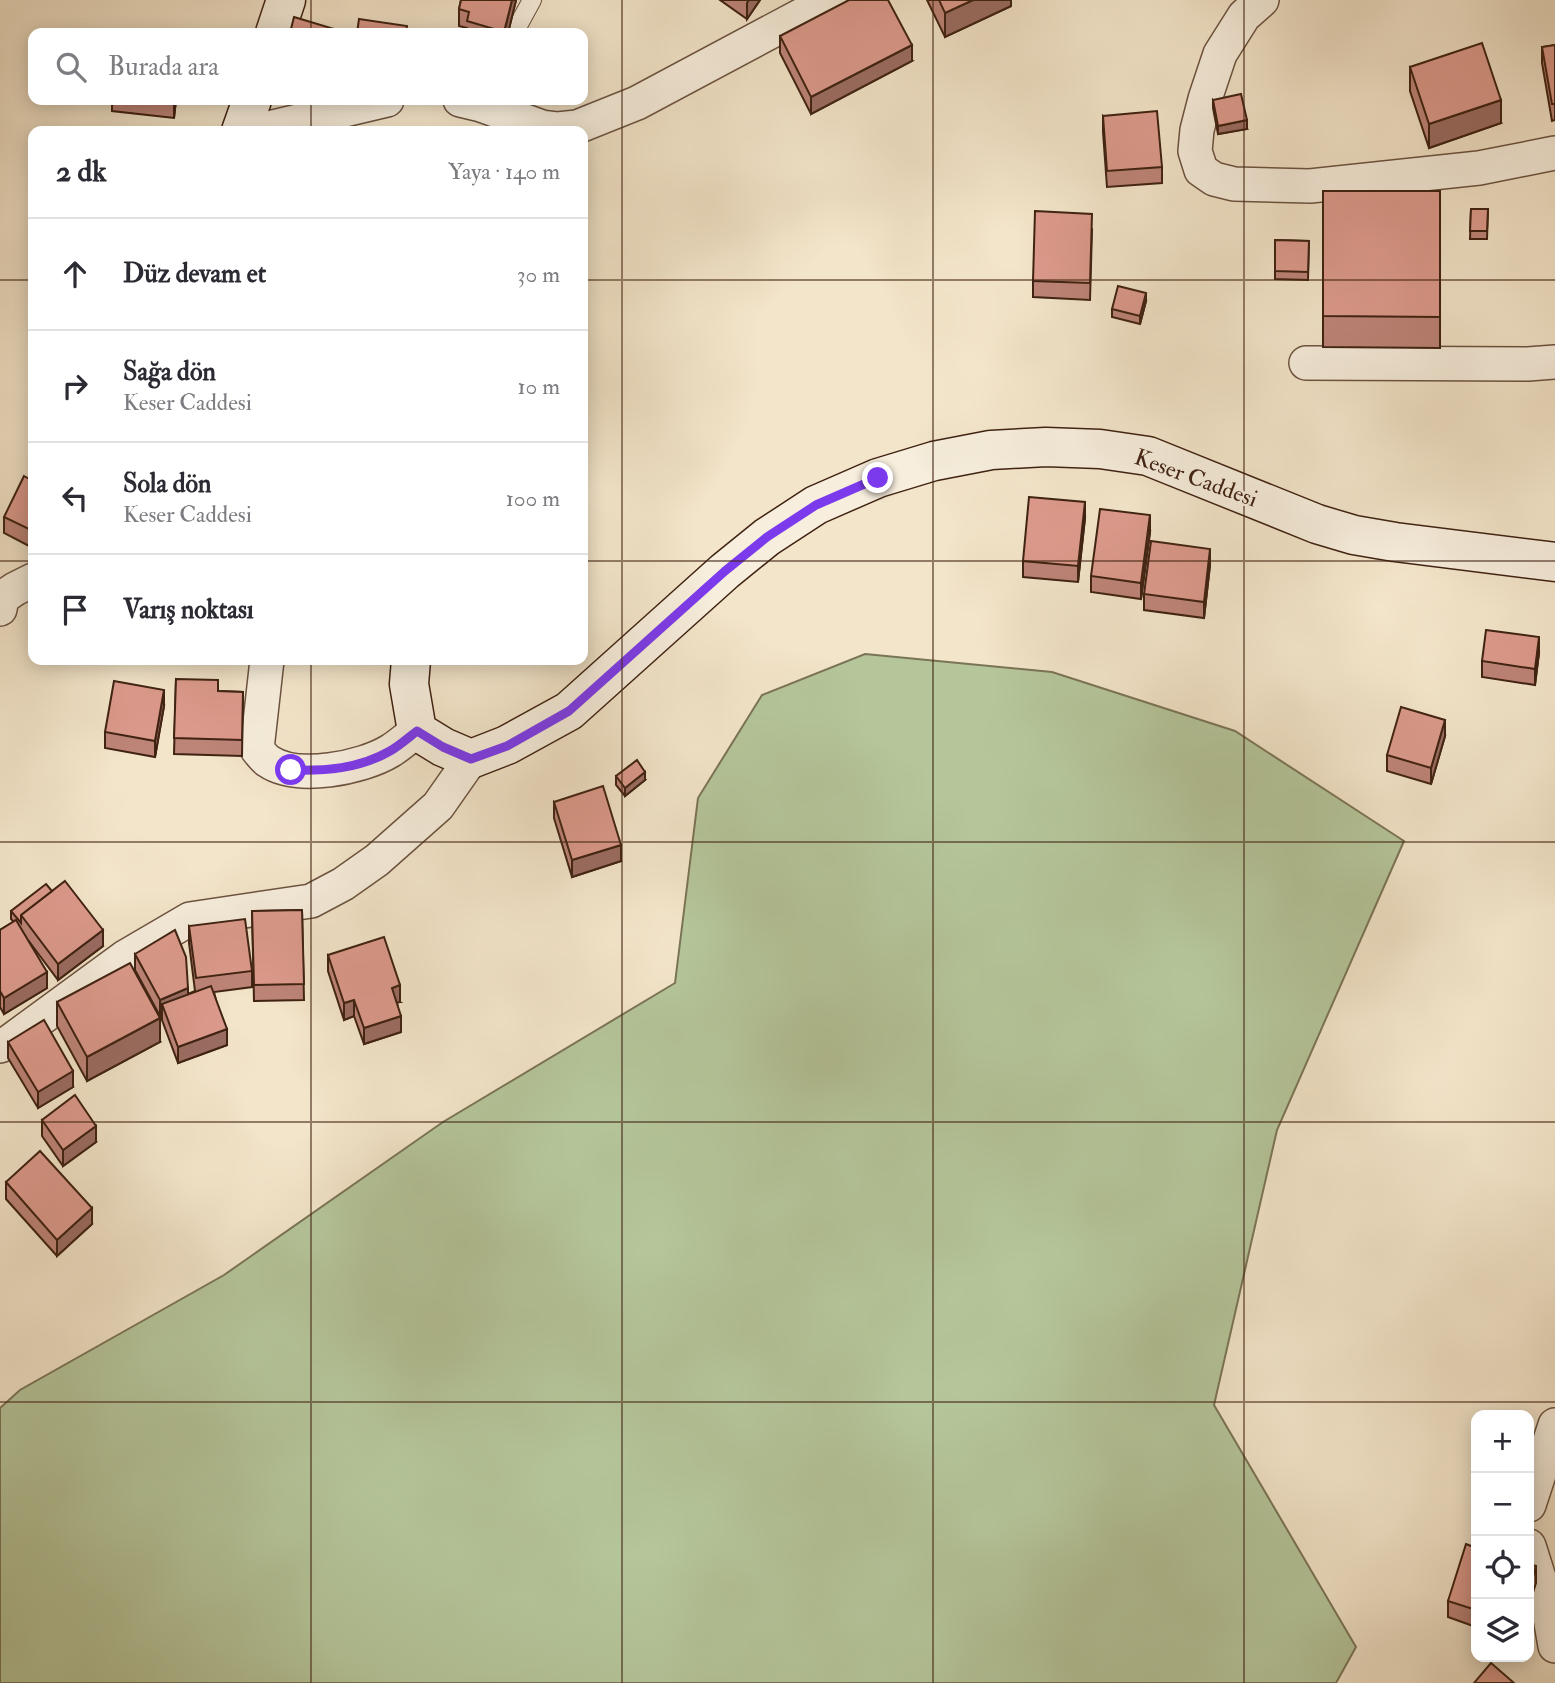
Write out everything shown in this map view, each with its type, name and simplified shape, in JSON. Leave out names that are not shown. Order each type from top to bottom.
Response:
[{"type":"street","points":[[277,28],[286,0]]},
{"type":"street","points":[[582,126],[637,103],[830,0]]},
{"type":"street","points":[[1262,0],[1244,16],[1220,54],[1196,130],[1195,150],[1201,170],[1214,179],[1234,184],[1311,186],[1479,168],[1555,153]]},
{"type":"street","points":[[244,126],[250,105]]},
{"type":"street","points":[[277,126],[366,105]]},
{"type":"street","points":[[483,105],[539,126]]},
{"type":"street","points":[[1306,363],[1528,365],[1555,362]]},
{"type":"street","name":"Keser Caddesi","points":[[471,759],[507,746],[569,711],[725,571],[767,537],[816,505],[878,478],[945,459],[991,450],[1046,447],[1100,449],[1148,456],[1317,524],[1354,535],[1555,562]]},
{"type":"street","points":[[0,609],[2,598],[28,582]]},
{"type":"street","points":[[266,665],[257,749],[268,761],[291,770],[317,771],[353,766],[390,751],[417,731]]},
{"type":"street","points":[[0,1046],[125,957],[190,919],[311,901],[344,884],[377,860],[438,806],[471,759],[443,747],[417,731],[409,684],[411,665]]},
{"type":"street","points":[[1534,1490],[1555,1425]]},
{"type":"street","points":[[1534,1562],[1548,1606],[1555,1646]]},
{"type":"lane","points":[[517,28],[532,0]]},
{"type":"green space","points":[[865,654],[1052,672],[1235,731],[1404,841],[1277,1130],[1214,1405],[1356,1647],[1336,1683],[0,1683],[0,1408],[20,1390],[224,1275],[443,1122],[675,983],[698,798],[762,695]]},
{"type":"building","points":[[461,0],[512,0],[505,28],[491,28],[467,21],[469,12],[459,9]]},
{"type":"building","points":[[849,0],[888,0],[912,45],[811,97],[780,36]]},
{"type":"building","points":[[939,0],[973,0],[945,13]]},
{"type":"building","points":[[294,17],[331,28],[291,28]]},
{"type":"building","points":[[359,19],[407,26],[407,28],[358,28]]},
{"type":"building","points":[[1482,43],[1501,100],[1429,124],[1410,67]]},
{"type":"building","points":[[1555,45],[1555,104],[1552,104],[1542,47]]},
{"type":"building","points":[[1241,94],[1247,120],[1218,126],[1213,100]]},
{"type":"building","points":[[1157,111],[1162,167],[1107,171],[1103,116]]},
{"type":"building","points":[[1323,191],[1440,191],[1440,317],[1323,316]]},
{"type":"building","points":[[1471,209],[1488,209],[1487,231],[1470,231]]},
{"type":"building","points":[[1035,211],[1092,214],[1090,283],[1033,281]]},
{"type":"building","points":[[1275,240],[1309,241],[1308,272],[1275,271]]},
{"type":"building","points":[[1118,286],[1146,293],[1140,316],[1112,309]]},
{"type":"building","points":[[24,476],[28,478],[28,529],[4,517]]},
{"type":"building","points":[[1029,497],[1085,502],[1078,566],[1023,561]]},
{"type":"building","points":[[1100,509],[1150,515],[1141,583],[1091,576]]},
{"type":"building","points":[[1151,541],[1210,549],[1204,602],[1144,594]]},
{"type":"building","points":[[1486,630],[1539,637],[1535,669],[1482,661]]},
{"type":"building","points":[[176,679],[218,680],[218,691],[243,692],[242,740],[174,738]]},
{"type":"building","points":[[114,681],[164,690],[155,741],[105,732]]},
{"type":"building","points":[[1401,707],[1445,720],[1431,768],[1387,755]]},
{"type":"building","points":[[637,760],[645,772],[625,788],[616,776]]},
{"type":"building","points":[[603,786],[621,845],[572,860],[554,802]]},
{"type":"building","points":[[65,881],[103,930],[58,964],[21,915]]},
{"type":"building","points":[[46,884],[52,891],[21,915],[21,923],[11,911]]},
{"type":"building","points":[[302,910],[304,984],[254,985],[252,911]]},
{"type":"building","points":[[245,919],[252,971],[196,978],[189,926]]},
{"type":"building","points":[[16,920],[47,972],[4,998],[0,991],[0,930]]},
{"type":"building","points":[[175,930],[186,957],[188,988],[160,1000],[135,954]]},
{"type":"building","points":[[384,937],[400,985],[392,988],[401,1016],[364,1028],[354,1000],[344,1003],[328,955]]},
{"type":"building","points":[[130,963],[160,1018],[87,1057],[57,1002]]},
{"type":"building","points":[[211,986],[227,1029],[178,1047],[162,1004]]},
{"type":"building","points":[[44,1020],[73,1071],[38,1092],[8,1042]]},
{"type":"building","points":[[75,1095],[96,1126],[63,1150],[42,1120]]},
{"type":"building","points":[[40,1151],[92,1208],[57,1240],[6,1182]]},
{"type":"building","points":[[1466,1544],[1471,1546],[1471,1608],[1448,1601]]},
{"type":"building","points":[[1491,1663],[1514,1683],[1474,1683]]},
{"type":"route","points":[[291,770],[317,771],[353,766],[390,751],[417,731],[443,747],[471,759],[507,746],[569,711],[725,571],[767,537],[816,505],[878,478]]}]
